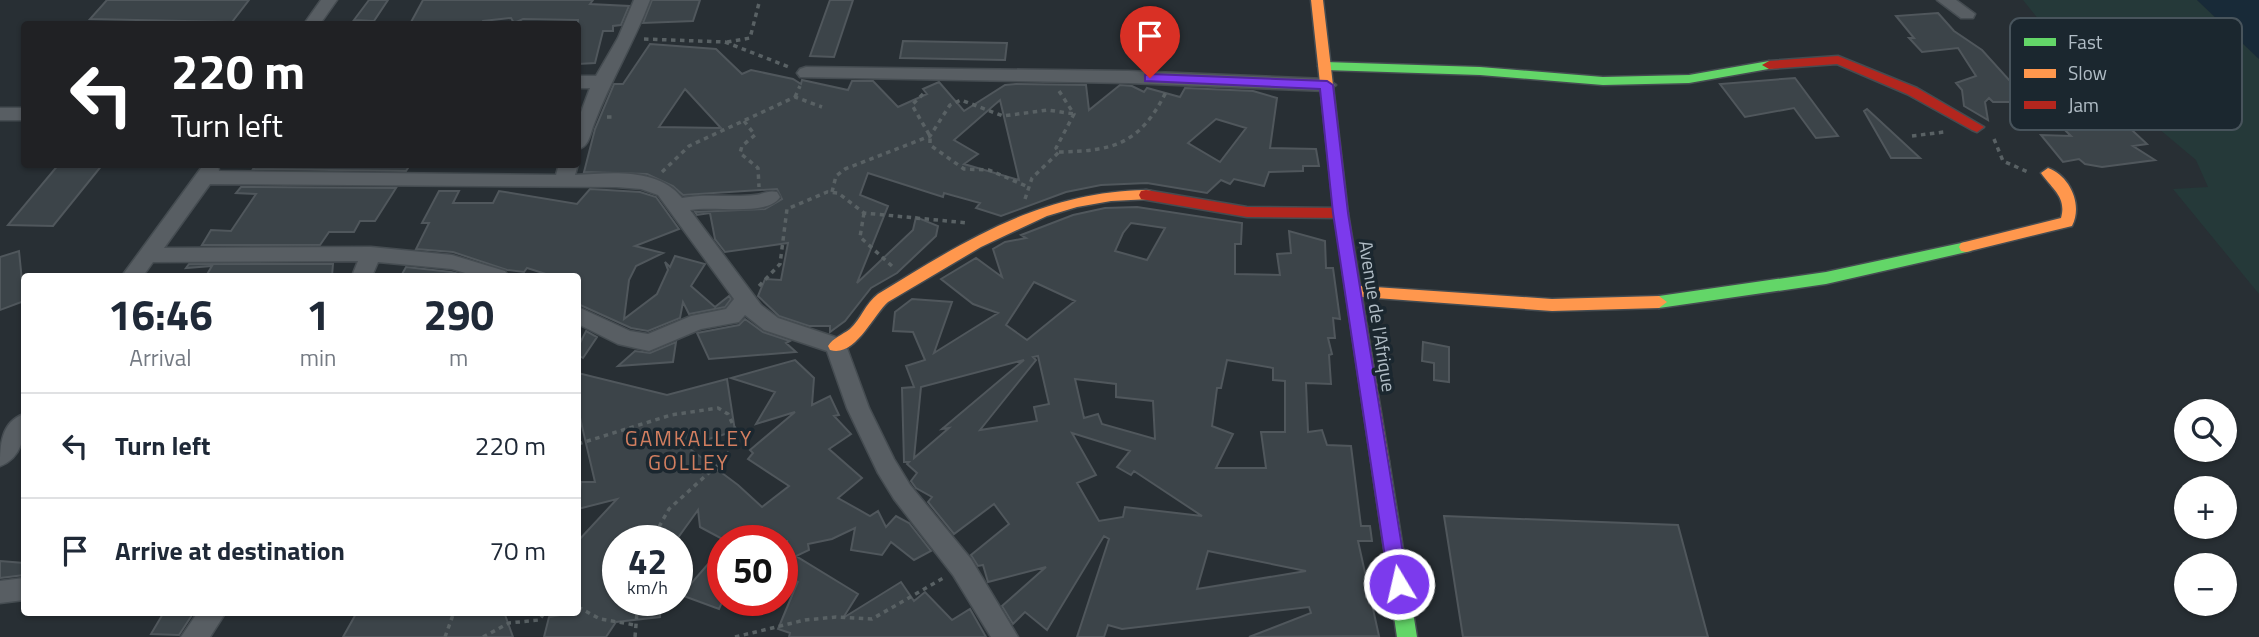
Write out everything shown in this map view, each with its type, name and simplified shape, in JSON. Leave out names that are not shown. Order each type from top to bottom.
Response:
[{"type":"street","points":[[314,21],[330,0]]},
{"type":"street","points":[[581,135],[601,82],[627,38],[642,0]]},
{"type":"street","name":"Avenue de l'Afrique","points":[[1317,0],[1341,213],[1407,637]]},
{"type":"street","points":[[1945,0],[1967,14]]},
{"type":"street","points":[[1325,66],[1480,71],[1603,81],[1689,79],[1778,63],[1838,60],[1912,92],[1977,127]]},
{"type":"street","points":[[806,73],[1172,79],[1327,85]]},
{"type":"street","points":[[581,82],[601,82]]},
{"type":"street","points":[[0,114],[21,114]]},
{"type":"street","points":[[134,273],[209,171],[566,173],[651,183],[665,190],[754,311],[771,324],[836,346]]},
{"type":"street","points":[[1353,291],[1581,305],[1690,299],[1819,280],[2067,222],[2072,211],[2069,197],[2048,173]]},
{"type":"street","points":[[836,346],[858,331],[876,302],[990,235],[1064,206],[1124,195],[1259,212],[1341,213]]},
{"type":"street","points":[[678,206],[705,200],[761,202],[770,197]]},
{"type":"street","points":[[148,255],[371,254],[452,262],[488,273]]},
{"type":"street","points":[[363,273],[371,254]]},
{"type":"street","points":[[581,316],[626,338],[649,343],[698,322],[732,316],[746,300]]},
{"type":"street","points":[[836,346],[858,408],[886,466],[902,492],[962,567],[1005,637]]},
{"type":"street","points":[[0,456],[21,427]]},
{"type":"street","points":[[0,592],[21,589]]},
{"type":"street","points":[[194,637],[211,616]]},
{"type":"path","points":[[627,38],[725,42],[750,38],[759,3]]},
{"type":"path","points":[[651,183],[689,146],[712,138],[795,97],[806,73],[725,42]]},
{"type":"path","points":[[1052,77],[1074,114]]},
{"type":"path","points":[[1026,219],[1026,186],[1032,176],[1059,152],[1097,152],[1125,144],[1158,111],[1172,79]]},
{"type":"path","points":[[923,94],[912,105],[930,136],[930,145],[964,169],[976,167],[999,172],[1026,186]]},
{"type":"path","points":[[795,97],[822,107]]},
{"type":"path","points":[[832,192],[836,176],[845,169],[930,136],[950,105],[961,100],[1003,116],[1048,110],[1074,114]]},
{"type":"path","points":[[1059,152],[1056,148],[1058,142],[1074,114]]},
{"type":"path","points":[[744,121],[755,135],[742,146],[740,153],[758,168],[759,189],[787,209]]},
{"type":"path","points":[[746,300],[780,264],[782,218],[787,209],[832,192],[838,193],[864,214],[973,223]]},
{"type":"path","points":[[864,214],[860,237],[911,282]]},
{"type":"path","points":[[581,443],[671,415],[718,408],[728,414],[736,431],[734,443],[723,460],[668,509],[660,525]]},
{"type":"path","points":[[735,637],[805,620],[879,617],[962,567]]},
{"type":"path","points":[[581,609],[600,620],[635,625]]},
{"type":"path","points":[[445,637],[453,616]]},
{"type":"path","points":[[483,637],[509,624],[539,620],[542,616]]},
{"type":"path","points":[[635,637],[636,616]]},
{"type":"green space","points":[[2023,0],[2197,0],[2216,18],[2037,18]]},
{"type":"green space","points":[[2242,43],[2259,59],[2259,294],[2173,189],[2208,187],[2196,160],[2160,130],[2242,130]]},
{"type":"water","points":[[2197,0],[2259,0],[2259,59],[2242,43],[2242,18],[2216,18]]},
{"type":"building","points":[[107,0],[249,0],[233,21],[90,19]]},
{"type":"building","points":[[369,0],[388,0],[374,21],[354,20]]},
{"type":"building","points":[[423,0],[593,0],[590,4],[629,6],[621,25],[613,26],[613,31],[603,31],[595,63],[581,64],[581,21],[578,20],[513,21],[511,18],[483,21],[412,21]]},
{"type":"building","points":[[652,0],[700,0],[693,21],[643,23]]},
{"type":"building","points":[[830,0],[853,0],[834,57],[810,56]]},
{"type":"building","points":[[1938,13],[1954,31],[1982,50],[2010,80],[2010,102],[1993,102],[1989,98],[1985,102],[1988,120],[1964,106],[1962,90],[1956,83],[1976,76],[1958,48],[1922,52],[1909,38],[1914,38],[1896,16]]},
{"type":"building","points":[[903,41],[1007,43],[1005,60],[900,58]]},
{"type":"building","points":[[650,44],[716,49],[742,74],[751,70],[793,79],[801,84],[802,80],[848,90],[852,81],[873,81],[898,107],[927,94],[923,89],[939,82],[964,111],[1005,85],[1016,84],[1086,85],[1089,110],[1120,85],[1132,86],[1144,92],[1147,88],[1180,97],[1185,88],[1253,91],[1277,98],[1270,148],[1316,149],[1319,166],[1303,166],[1303,171],[1269,172],[1264,186],[1234,179],[1230,184],[1221,180],[1207,193],[1147,183],[1101,185],[1066,192],[1001,216],[976,208],[980,203],[944,193],[943,197],[868,173],[860,195],[888,206],[857,283],[913,230],[916,217],[938,226],[936,236],[897,273],[871,288],[845,321],[830,332],[830,326],[809,326],[779,316],[758,296],[765,279],[781,280],[788,243],[725,252],[715,239],[710,213],[697,215],[695,212],[765,209],[782,199],[777,189],[683,195],[673,186],[647,174],[584,172],[595,129],[614,84],[623,84]],"holes":[[[685,89],[721,128],[659,127]],[[1000,100],[1019,180],[964,164],[978,154],[954,140]],[[1216,119],[1246,128],[1220,162],[1188,143]]]},
{"type":"building","points":[[1795,78],[1838,136],[1816,138],[1794,108],[1745,117],[1720,84]]},
{"type":"building","points":[[1867,109],[1920,158],[1891,158],[1864,111]]},
{"type":"building","points":[[2065,130],[2132,130],[2147,144],[2133,146],[2155,160],[2102,167],[2085,164],[2079,159],[2063,162],[2041,135],[2071,136]]},
{"type":"building","points":[[56,168],[100,168],[53,226],[8,225]]},
{"type":"building","points":[[254,168],[408,168],[406,171]]},
{"type":"building","points":[[241,187],[396,188],[375,221],[360,221],[354,232],[329,232],[320,245],[202,245],[211,230],[231,231],[256,194],[236,193]]},
{"type":"building","points":[[590,189],[640,192],[656,197],[679,229],[635,246],[663,253],[636,266],[629,280],[624,319],[657,294],[668,270],[665,262],[670,267],[675,256],[705,264],[691,286],[715,307],[729,296],[731,299],[725,307],[689,314],[683,302],[680,318],[648,331],[631,328],[581,305],[581,273],[543,273],[527,268],[524,272],[507,270],[453,252],[416,249],[429,223],[422,223],[439,191],[459,191],[453,203],[493,203],[499,191],[577,204]]},
{"type":"building","points":[[1137,207],[1242,223],[1241,244],[1235,244],[1235,274],[1280,275],[1277,254],[1291,253],[1289,231],[1325,241],[1326,268],[1333,268],[1340,319],[1333,318],[1335,338],[1328,338],[1332,354],[1329,355],[1331,384],[1306,383],[1308,432],[1322,430],[1327,445],[1351,446],[1361,526],[1370,526],[1372,541],[1358,541],[1379,636],[1249,637],[1311,613],[1309,607],[1122,629],[1108,625],[1104,637],[1077,637],[1109,539],[1104,536],[1047,630],[1025,612],[1013,624],[1002,606],[1046,567],[988,582],[983,565],[978,566],[971,555],[1009,524],[994,504],[954,534],[928,502],[932,497],[916,488],[911,481],[917,473],[907,464],[909,462],[904,462],[902,388],[914,387],[906,366],[925,360],[913,332],[893,331],[895,312],[912,299],[952,302],[934,353],[998,313],[973,304],[941,279],[976,258],[1002,277],[993,249],[1005,242],[1026,238],[1021,235],[1073,215],[1105,208]],"holes":[[[1131,223],[1165,228],[1147,260],[1115,251]],[[1034,282],[1075,301],[1027,340],[1006,325]],[[1038,356],[1049,404],[1034,407],[1037,421],[980,430],[1036,360],[1033,357]],[[1024,360],[942,429],[949,428],[914,458],[921,387]],[[1227,360],[1273,368],[1273,380],[1285,381],[1285,432],[1261,432],[1266,468],[1216,468],[1233,434],[1212,426],[1217,388],[1221,388]],[[1075,379],[1116,384],[1116,397],[1153,401],[1155,439],[1102,424],[1098,414],[1084,418]],[[1072,433],[1130,451],[1117,467],[1131,475],[1134,471],[1202,516],[1125,507],[1123,517],[1099,521],[1077,483],[1096,475]],[[1208,551],[1306,571],[1197,589]]]},
{"type":"building","points":[[19,251],[21,273],[21,302],[0,310],[0,257]]},
{"type":"building","points":[[189,264],[333,264],[332,273],[208,273],[212,266],[186,268]]},
{"type":"building","points":[[406,267],[455,273],[403,273]]},
{"type":"building","points":[[745,319],[763,332],[790,341],[786,343],[796,352],[709,359],[697,333],[739,325]]},
{"type":"building","points":[[586,331],[597,337],[583,358],[581,357],[581,341]]},
{"type":"building","points":[[676,342],[673,362],[618,366],[635,351],[650,353]]},
{"type":"building","points":[[1423,342],[1449,347],[1449,382],[1434,380],[1434,363],[1422,361]]},
{"type":"building","points":[[795,360],[814,378],[812,405],[830,396],[839,415],[834,416],[851,434],[829,449],[862,478],[838,498],[870,516],[878,511],[886,527],[896,516],[909,523],[931,551],[914,560],[891,542],[882,555],[851,550],[855,528],[832,539],[808,544],[809,550],[798,555],[798,525],[707,525],[707,531],[700,527],[698,510],[687,525],[602,525],[602,616],[660,617],[616,622],[606,637],[544,637],[549,617],[581,616],[581,538],[617,499],[581,508],[581,482],[595,482],[581,422],[581,374],[667,395],[727,379],[735,431],[686,446],[738,485],[762,507],[789,486],[748,459],[753,453],[750,450],[795,412],[756,424],[775,392],[731,378]]},
{"type":"building","points":[[1444,516],[1678,525],[1708,637],[1463,637]]},
{"type":"building","points":[[798,557],[858,594],[843,618],[901,582],[914,601],[925,592],[952,620],[970,609],[986,637],[789,637],[790,633],[778,629],[783,616],[798,616]]},
{"type":"building","points":[[0,561],[21,563],[21,575],[0,578]]},
{"type":"building","points":[[707,565],[707,605],[693,599],[693,581]]},
{"type":"building","points":[[162,616],[191,616],[179,635],[151,634]]},
{"type":"building","points":[[355,616],[505,616],[513,637],[343,637]]},
{"type":"traffic: fast","points":[[1325,66],[1480,71],[1603,81],[1689,79],[1769,65]]},
{"type":"traffic: fast","points":[[1659,302],[1826,278],[1966,247]]},
{"type":"traffic: fast","points":[[1380,461],[1407,637]]},
{"type":"traffic: slow","points":[[1317,0],[1341,213],[1380,461]]},
{"type":"traffic: slow","points":[[1966,247],[2067,222],[2070,214],[2069,201],[2048,173]]},
{"type":"traffic: slow","points":[[836,346],[858,331],[873,306],[883,298],[975,243],[1042,213],[1076,202],[1111,196],[1146,195]]},
{"type":"traffic: slow","points":[[1353,291],[1552,305],[1659,302]]},
{"type":"traffic: jam","points":[[1769,65],[1838,60],[1912,91],[1977,127]]},
{"type":"traffic: jam","points":[[1146,195],[1247,212],[1341,213]]},
{"type":"district","name":"GAMKALLEY GOLLEY","points":[[689,450]]},
{"type":"route","points":[[1150,78],[1327,85],[1341,213],[1399,584]]}]
